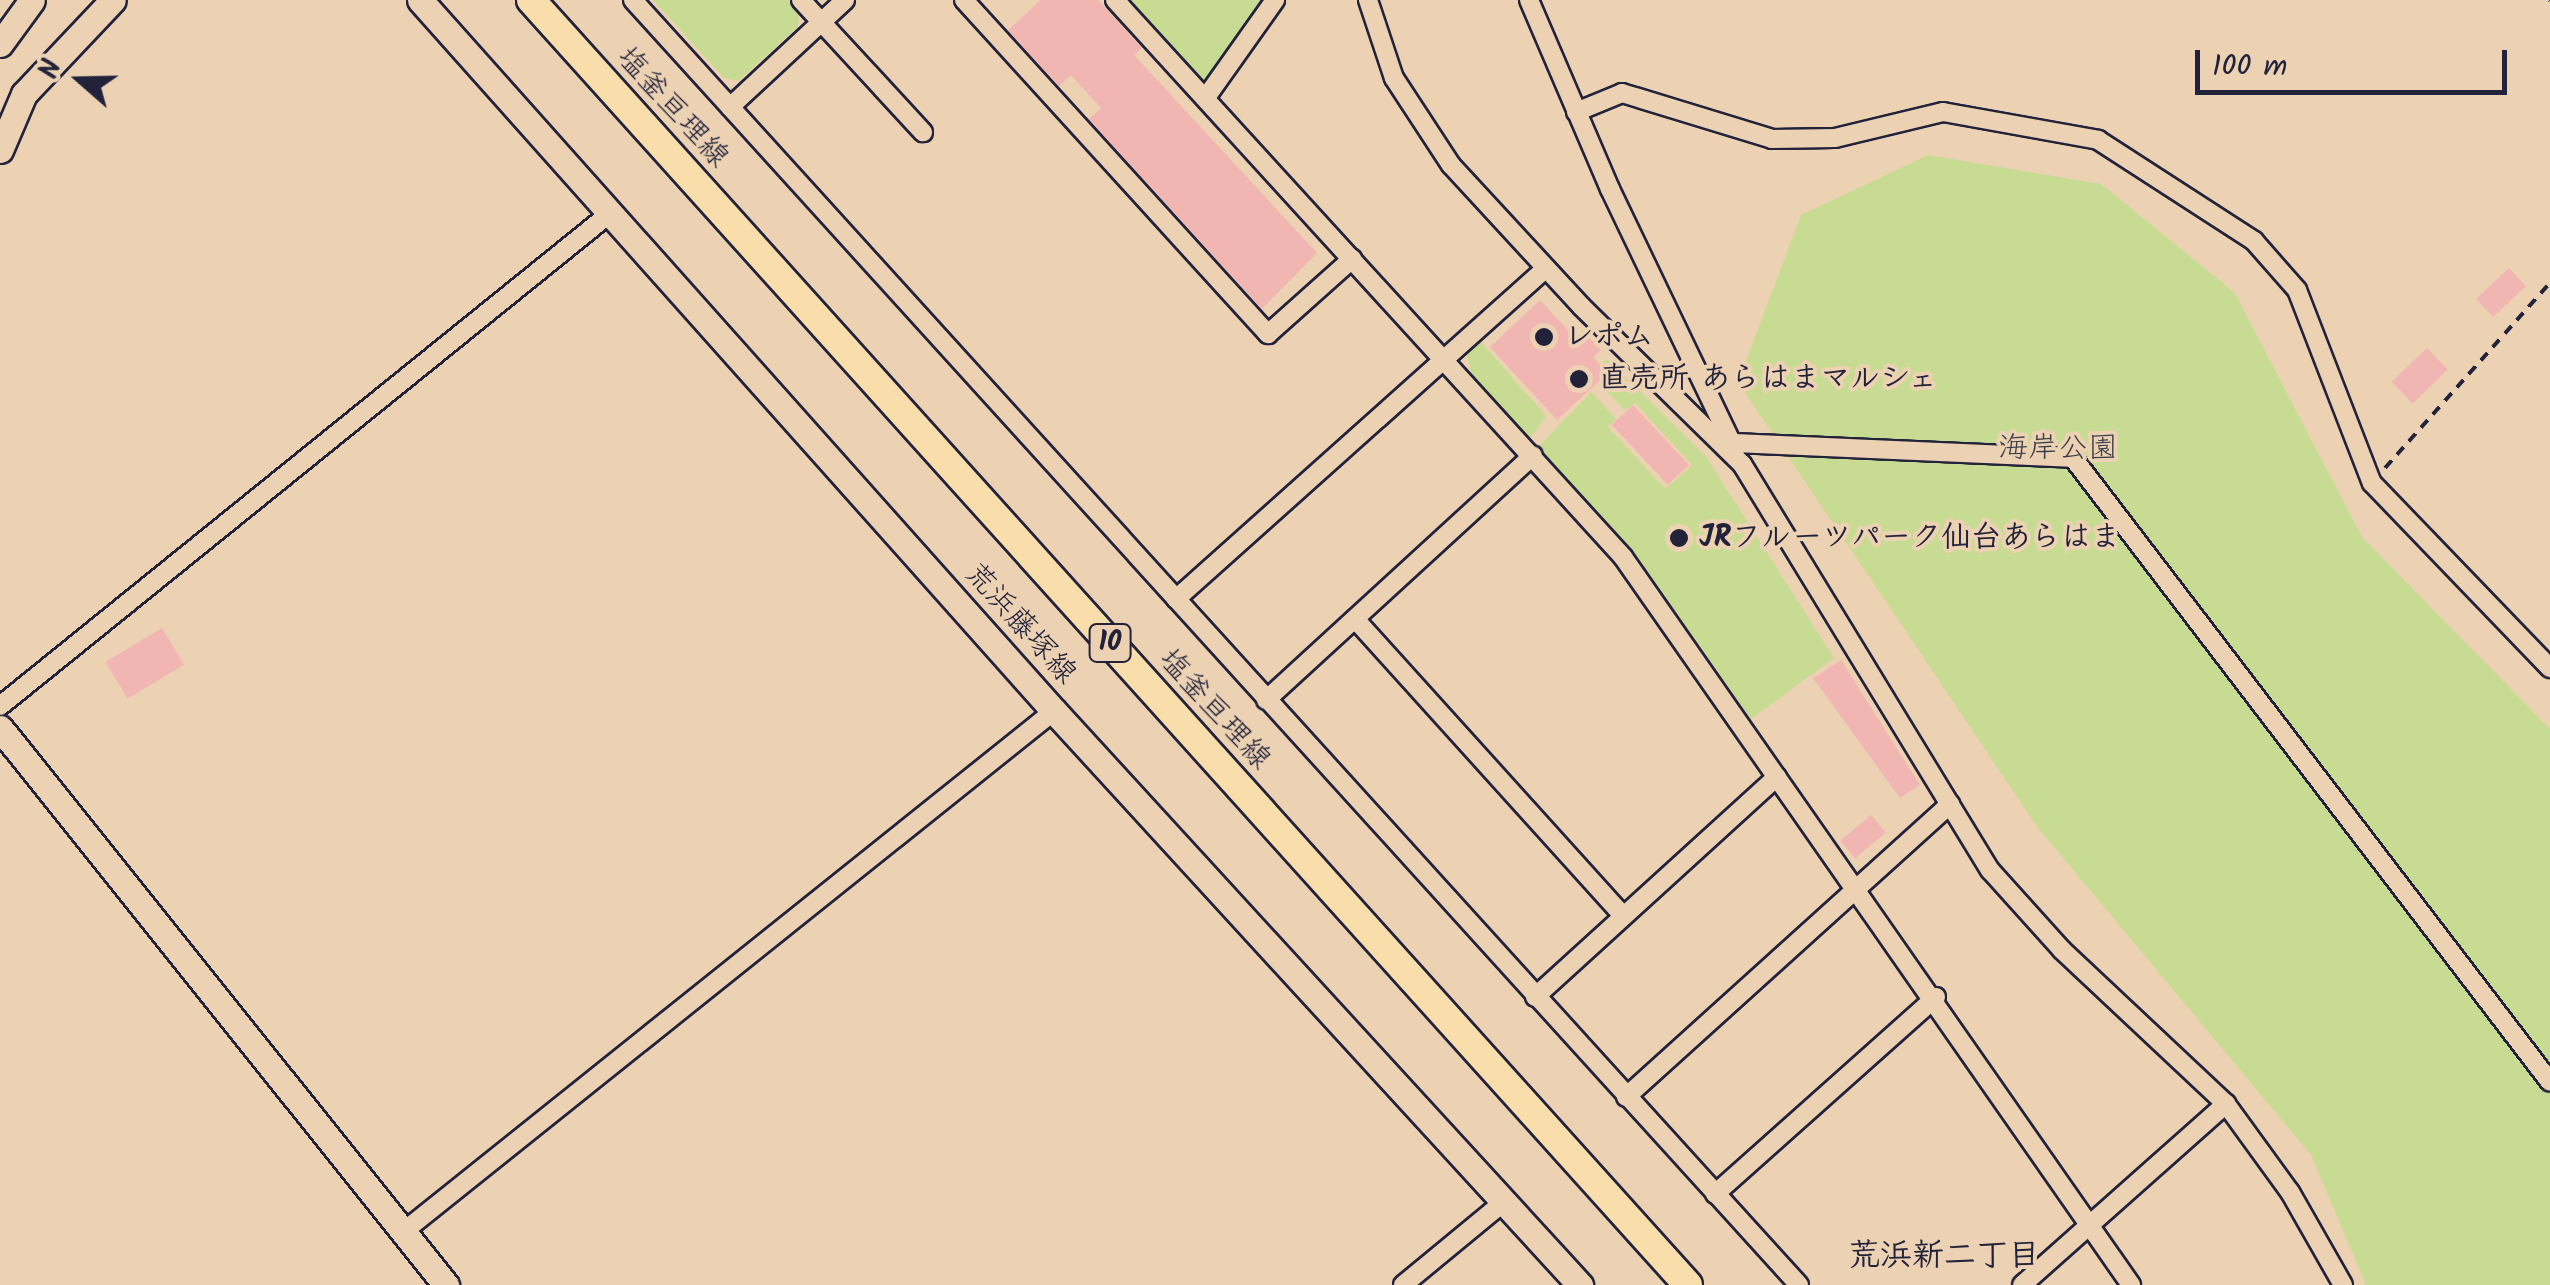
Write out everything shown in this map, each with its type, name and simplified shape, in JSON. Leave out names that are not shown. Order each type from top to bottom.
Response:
[{"type":"main road","name":"塩釜亘理線","points":[[531,0],[1688,1285]]},
{"type":"street","points":[[0,44],[32,0]]},
{"type":"street","points":[[0,150],[24,94],[113,0]]},
{"type":"street","name":"荒浜藤塚線","points":[[420,0],[1054,711],[1580,1285]]},
{"type":"street","points":[[633,0],[1799,1285]]},
{"type":"street","points":[[800,0],[923,132]]},
{"type":"street","points":[[730,107],[845,0]]},
{"type":"street","points":[[964,0],[1268,334],[1352,259]]},
{"type":"street","points":[[1116,0],[1622,556],[1936,997],[2131,1285]]},
{"type":"street","points":[[1207,96],[1274,0]]},
{"type":"street","points":[[1368,0],[1394,78],[1426,130],[1546,268],[1742,464]]},
{"type":"street","points":[[1530,0],[1576,112],[1742,464],[1990,870],[2062,950],[2226,1104],[2290,1192],[2343,1285]]},
{"type":"street","points":[[1576,112],[1622,93],[1772,139],[1835,138],[1943,112],[2098,140],[2254,242],[2297,290],[2372,483],[2550,668]]},
{"type":"street","points":[[0,706],[609,214]]},
{"type":"street","points":[[1176,599],[1546,268]]},
{"type":"street","points":[[1732,443],[2074,458],[2550,1082]]},
{"type":"street","points":[[1266,700],[1533,455]]},
{"type":"street","points":[[1354,619],[1622,914]]},
{"type":"street","points":[[404,1232],[1054,711]]},
{"type":"street","points":[[0,728],[446,1285]]},
{"type":"street","points":[[1534,996],[1777,777]]},
{"type":"street","points":[[1626,1097],[1950,804]]},
{"type":"street","points":[[1715,1194],[1936,997]]},
{"type":"street","points":[[2022,1285],[2226,1104]]},
{"type":"street","points":[[1403,1285],[1505,1201]]},
{"type":"path","points":[[2372,483],[2550,283]]},
{"type":"green space","points":[[653,0],[788,0],[799,12],[798,27],[738,81],[724,78]]},
{"type":"green space","points":[[1122,0],[1265,0],[1211,80],[1195,81]]},
{"type":"green space","name":"海岸公園","points":[[1928,155],[2101,184],[2234,292],[2362,537],[2550,729],[2550,1285],[2366,1285],[2311,1155],[2038,828],[1738,382],[1801,215]]},
{"type":"green space","points":[[1480,341],[1546,416],[1530,439],[1471,373],[1467,353]]},
{"type":"green space","points":[[1607,359],[1705,455],[1834,658],[1751,719],[1632,549],[1538,447],[1591,392],[1616,419],[1608,427],[1665,489],[1692,465],[1635,403],[1625,410],[1599,385],[1610,374],[1601,364]]},
{"type":"building","points":[[1041,0],[1098,0],[1142,48],[1134,55],[1317,253],[1262,309],[1089,119],[1101,108],[1071,75],[1059,86],[1008,30]]},
{"type":"building","points":[[2509,268],[2526,286],[2493,317],[2476,299]]},
{"type":"building","points":[[1540,300],[1577,340],[1585,333],[1601,350],[1593,357],[1608,373],[1557,420],[1490,347]]},
{"type":"building","points":[[2427,348],[2448,370],[2413,404],[2392,382]]},
{"type":"building","points":[[1633,405],[1689,465],[1668,485],[1612,425]]},
{"type":"building","points":[[162,628],[184,665],[128,699],[105,662]]},
{"type":"building","points":[[1841,660],[1920,785],[1900,798],[1813,678]]},
{"type":"building","points":[[1871,815],[1886,833],[1855,858],[1840,841]]},
{"type":"place","name":"レポム","points":[[1544,337]]},
{"type":"place","name":"直売所 あらはまマルシェ","points":[[1579,379]]},
{"type":"place","name":"JRフルーツパーク仙台あらはま","points":[[1679,538]]},
{"type":"district","name":"荒浜新二丁目","points":[[1944,1257]]}]
